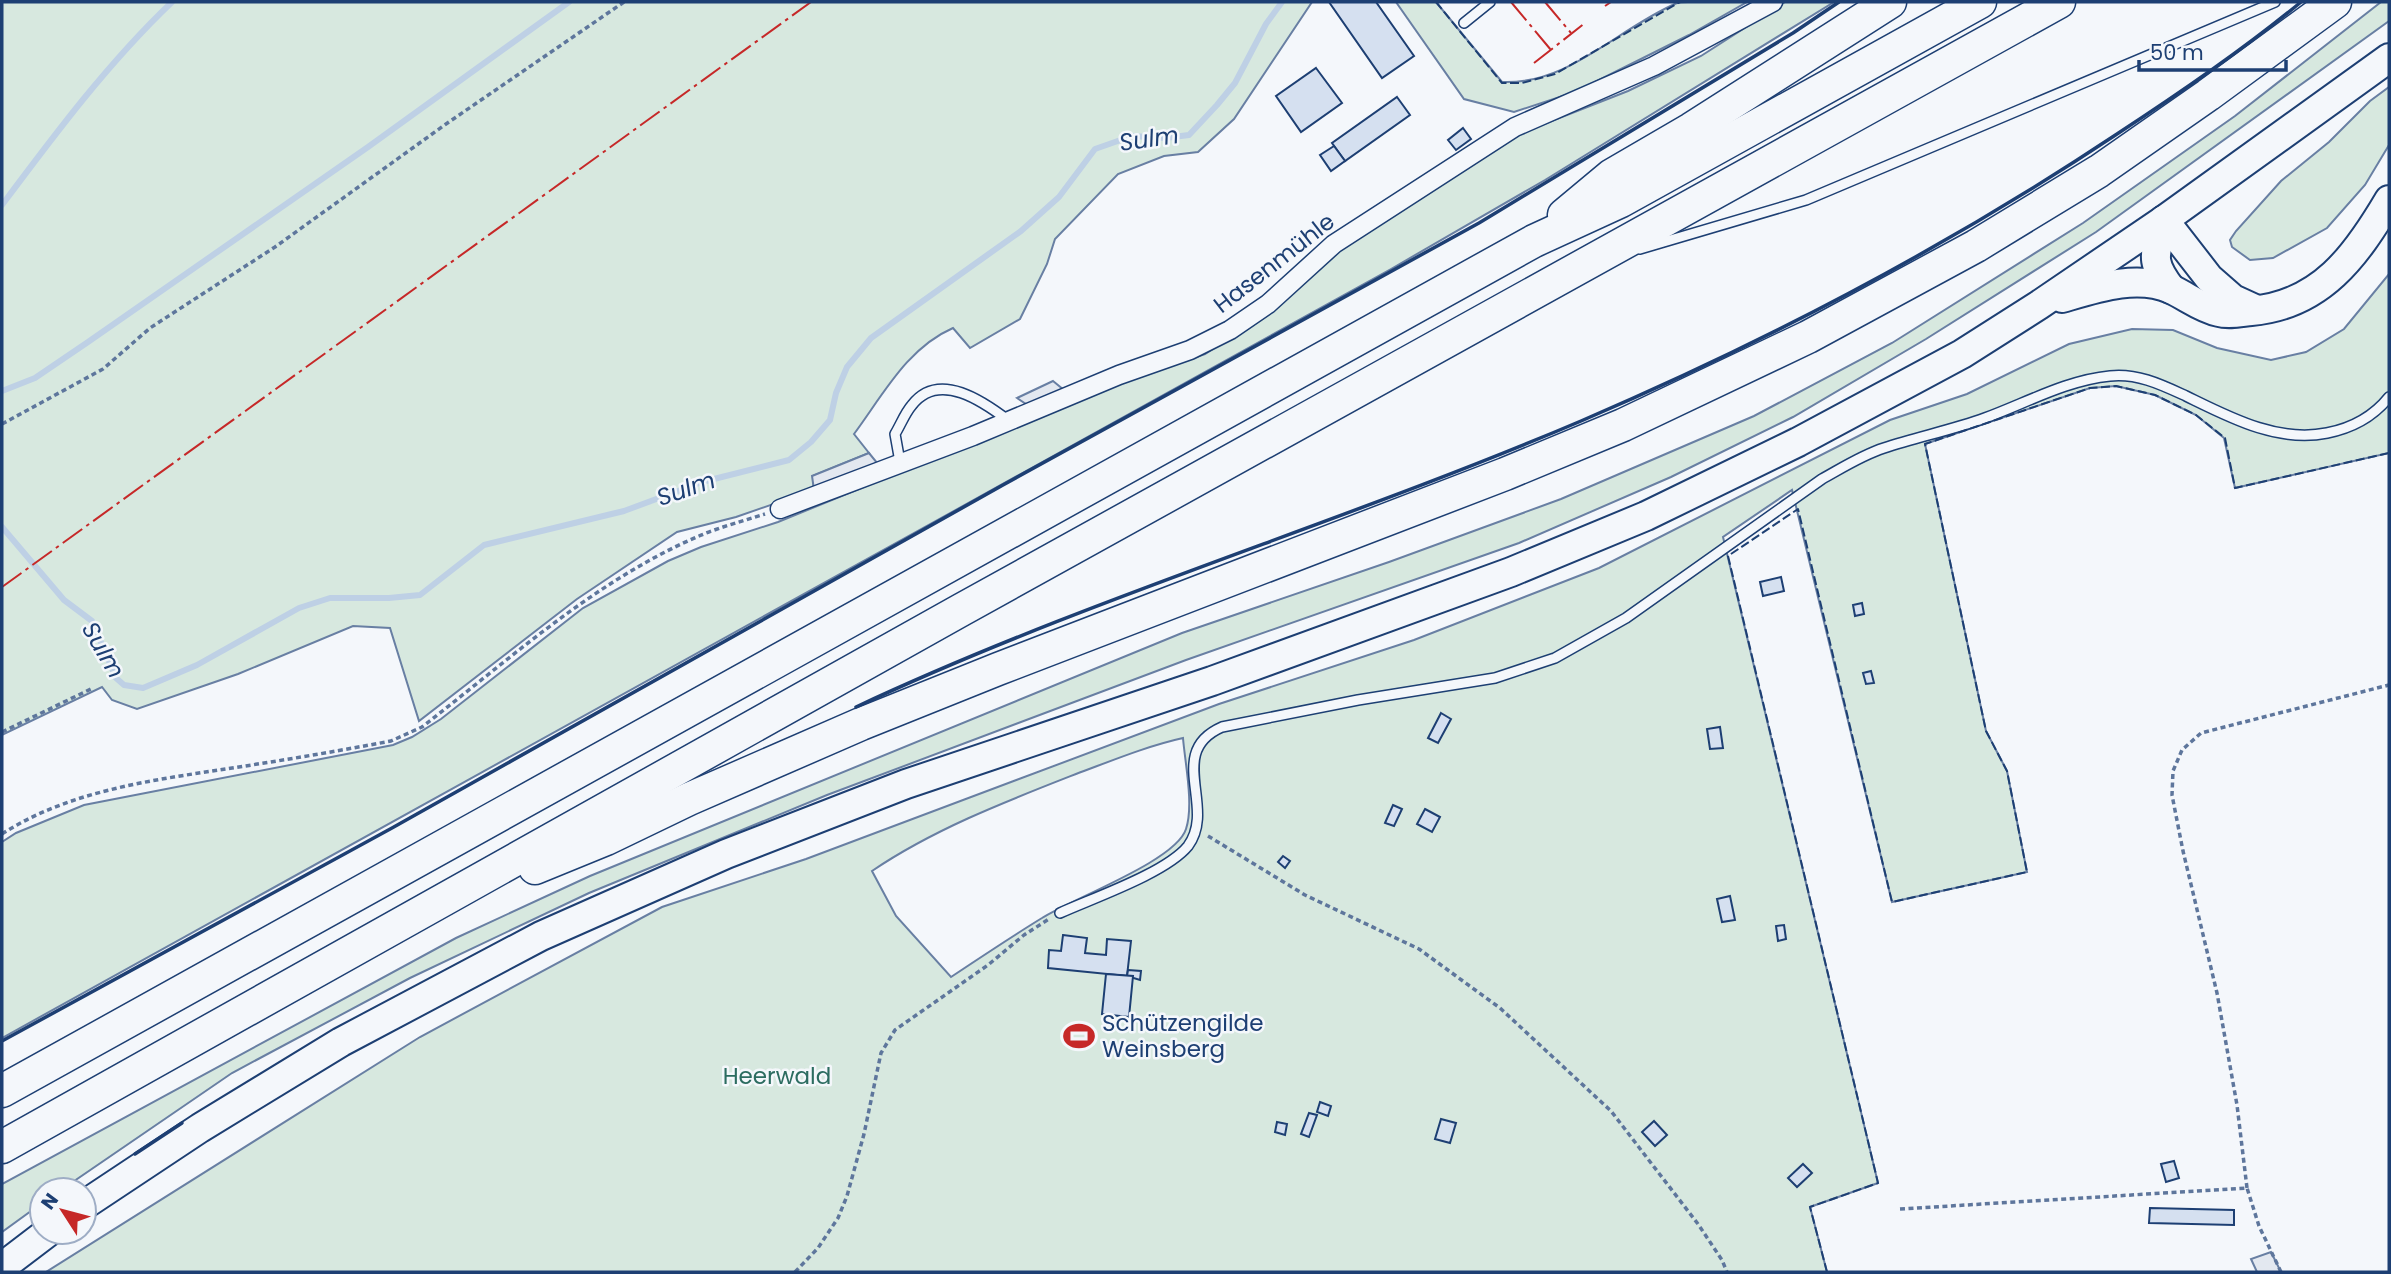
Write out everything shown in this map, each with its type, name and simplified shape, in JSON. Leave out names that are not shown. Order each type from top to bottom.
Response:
[{"type":"highway","points":[[1534,241],[1612,175],[1691,129],[1890,2]]},
{"type":"highway","points":[[2,1091],[1534,241],[1621,201],[1980,2]]},
{"type":"highway","points":[[2,1147],[937,623],[2059,2]]},
{"type":"highway","points":[[426,910],[606,839],[689,799],[861,724],[1047,649],[1505,474],[1623,425],[1796,343],[1976,246],[2099,171],[2335,2]]},
{"type":"main road","points":[[98,1196],[200,1128],[341,1042],[541,936],[726,854],[894,789],[1368,626],[1511,572],[1634,521],[1798,442],[1962,354],[2039,305],[2164,220],[2389,58]]},
{"type":"main road","points":[[2039,305],[2116,285],[2140,283],[2171,289],[2194,303],[2222,313],[2276,309],[2307,295],[2337,273],[2370,233],[2389,200]]},
{"type":"main road","points":[[2164,220],[2154,261],[2160,275],[2171,289]]},
{"type":"main road","points":[[2164,220],[2209,278],[2233,299],[2257,310]]},
{"type":"main road","points":[[2,1267],[30,1246]]},
{"type":"street","name":"Hasenmühle","points":[[780,509],[1010,421],[1119,375],[1190,350],[1230,330],[1268,304],[1334,244],[1515,127],[1654,66],[1773,2]]},
{"type":"lane","points":[[1464,23],[1490,2]]},
{"type":"lane","points":[[1578,268],[1806,200],[2275,2]]},
{"type":"lane","points":[[1060,913],[1166,865],[1189,844],[1197,830],[1194,770],[1196,750],[1209,733],[1223,727],[1344,703],[1494,678],[1555,658],[1626,618],[1822,479],[1882,449],[1984,419],[2083,381],[2112,376],[2136,377],[2160,384],[2258,428],[2314,436],[2340,431],[2363,421],[2389,397]]},
{"type":"lane","points":[[900,462],[895,434],[913,403],[930,391],[951,390],[979,399],[1010,421]]},
{"type":"path","points":[[2,424],[103,369],[150,328],[275,247],[446,124],[624,2]]},
{"type":"path","points":[[2,834],[16,825],[83,797],[138,782],[391,741],[422,727],[585,601],[624,576],[699,536],[780,509]]},
{"type":"path","points":[[2281,1272],[2259,1227],[2247,1188],[2237,1105],[2217,993],[2172,795],[2173,771],[2182,750],[2201,733],[2389,685]]},
{"type":"path","points":[[2,732],[93,688]]},
{"type":"path","points":[[1197,830],[1305,895],[1419,949],[1500,1008],[1611,1111],[1698,1224],[1727,1272]]},
{"type":"path","points":[[795,1272],[818,1248],[838,1219],[864,1134],[881,1053],[895,1030],[988,965],[1024,935],[1060,913]]},
{"type":"path","points":[[1900,1209],[2247,1188]]},
{"type":"green space","points":[[2,2],[1312,2],[1234,119],[1198,152],[1164,156],[1118,174],[1055,239],[1047,264],[1020,319],[970,348],[953,328],[937,337],[909,360],[854,434],[869,453],[813,476],[814,490],[736,517],[677,532],[577,599],[419,721],[390,628],[353,626],[238,674],[137,709],[112,700],[102,687],[2,735]]},
{"type":"green space","points":[[1396,2],[1436,2],[1502,82],[1526,80],[1571,65],[1677,3],[1747,2],[1689,35],[1575,92],[1514,112],[1464,99]]},
{"type":"green space","points":[[1785,2],[1834,2],[1545,180],[1391,269],[2,1038],[2,842],[16,833],[84,805],[393,745],[412,737],[441,719],[583,608],[668,561],[701,547],[778,522],[1114,385],[1205,354],[1239,332],[1341,248],[1516,135],[1628,91],[1701,56]]},
{"type":"green space","points":[[2381,2],[2389,2],[2389,21],[2096,232],[1926,339],[1793,417],[1671,477],[1519,543],[1186,660],[827,795],[589,893],[410,978],[232,1073],[81,1176],[28,1176],[28,1213],[2,1232],[2,1184],[456,938],[590,876],[1182,633],[1561,499],[1754,416],[1892,343],[2083,223],[2235,116]]},
{"type":"green space","points":[[2389,87],[2389,145],[2365,185],[2327,228],[2273,258],[2250,260],[2232,247],[2230,240],[2236,231],[2281,181]]},
{"type":"green space","name":"Heerwald","points":[[2389,274],[2389,453],[2235,488],[2224,438],[2196,415],[2155,395],[2116,386],[2090,388],[1925,444],[1986,731],[2007,771],[2027,872],[1892,902],[1792,490],[1723,537],[1878,1183],[1810,1207],[1827,1272],[46,1272],[87,1246],[98,1246],[98,1239],[420,1037],[662,907],[806,859],[1219,704],[1414,640],[1599,568],[1890,420],[1967,394],[2069,344],[2132,329],[2173,330],[2217,348],[2271,360],[2306,352],[2344,329]],"holes":[[[1183,738],[1188,784],[1186,829],[1164,854],[1042,918],[951,977],[896,916],[872,871],[920,842],[997,805],[1129,754]]]},
{"type":"shaded area","points":[[1053,381],[1064,390],[1029,406],[1017,398]]},
{"type":"shaded area","points":[[869,453],[878,464],[814,490],[812,476]]},
{"type":"shaded area","points":[[2271,1252],[2281,1272],[2257,1272],[2251,1259]]},
{"type":"building","points":[[1329,2],[1376,2],[1414,56],[1382,78]]},
{"type":"building","points":[[1316,68],[1342,103],[1301,132],[1276,96]]},
{"type":"building","points":[[1397,97],[1410,115],[1345,161],[1332,143]]},
{"type":"building","points":[[1463,128],[1471,139],[1456,150],[1448,140]]},
{"type":"building","points":[[1334,146],[1345,161],[1331,171],[1320,155]]},
{"type":"building","points":[[1781,577],[1784,591],[1763,596],[1760,582]]},
{"type":"building","points":[[1862,603],[1864,614],[1855,616],[1853,605]]},
{"type":"building","points":[[1871,671],[1874,683],[1866,684],[1863,673]]},
{"type":"building","points":[[1441,713],[1451,719],[1438,743],[1428,738]]},
{"type":"building","points":[[1720,727],[1723,748],[1710,749],[1707,729]]},
{"type":"building","points":[[1393,805],[1402,809],[1394,826],[1385,823]]},
{"type":"building","points":[[1425,809],[1440,817],[1432,832],[1417,824]]},
{"type":"building","points":[[1283,856],[1290,861],[1285,868],[1278,862]]},
{"type":"building","points":[[1730,896],[1735,920],[1722,922],[1717,899]]},
{"type":"building","points":[[1784,925],[1786,939],[1778,941],[1776,926]]},
{"type":"building","points":[[1063,935],[1087,938],[1085,953],[1106,955],[1107,939],[1131,941],[1127,976],[1048,968],[1049,950],[1061,951]]},
{"type":"building","points":[[1128,970],[1141,971],[1140,980],[1127,976]]},
{"type":"building","points":[[1106,974],[1133,976],[1129,1017],[1102,1014]]},
{"type":"building","points":[[1320,1102],[1331,1106],[1328,1116],[1317,1112]]},
{"type":"building","points":[[1309,1113],[1317,1115],[1309,1137],[1301,1134]]},
{"type":"building","points":[[1441,1119],[1456,1123],[1450,1143],[1435,1139]]},
{"type":"building","points":[[1654,1121],[1667,1135],[1655,1146],[1642,1132]]},
{"type":"building","points":[[1277,1122],[1287,1124],[1285,1135],[1275,1132]]},
{"type":"building","points":[[2174,1161],[2179,1178],[2166,1182],[2161,1164]]},
{"type":"building","points":[[1803,1164],[1812,1173],[1797,1187],[1788,1178]]},
{"type":"building","points":[[2150,1208],[2234,1210],[2234,1225],[2149,1223]]},
{"type":"waterway","points":[[2,205],[104,74],[172,2]]},
{"type":"waterway","points":[[2,391],[35,378],[88,342],[368,147],[569,2]]},
{"type":"waterway","name":"Sulm","points":[[2,527],[64,600],[92,621],[116,678],[124,685],[143,688],[197,665],[299,608],[330,598],[420,595],[484,545],[624,511],[702,482],[789,460],[811,442],[830,420],[836,393],[847,367],[871,338],[1021,231],[1059,197],[1095,149],[1132,136],[1165,138],[1189,135],[1235,83],[1266,24],[1282,2]]},
{"type":"fence","points":[[1436,2],[1502,83],[1522,83],[1555,74],[1680,2]]},
{"type":"fence","points":[[1827,1272],[1810,1207],[1878,1183],[1728,556],[1798,509],[1892,902],[2027,872],[2007,771],[1986,731],[1925,444],[2090,388],[2116,386],[2155,395],[2196,415],[2225,438],[2235,488],[2389,453]]},
{"type":"wall","points":[[2,1041],[392,828],[1003,485],[1479,223],[1793,33],[1839,2]]},
{"type":"wall","points":[[856,707],[1035,630],[1491,458],[1651,390],[1788,325],[1922,253],[2053,175],[2211,71],[2301,2]]},
{"type":"wall","points":[[135,1154],[182,1123]]},
{"type":"power","points":[[2,587],[811,2]]},
{"type":"power","points":[[1511,2],[1551,50]]},
{"type":"power","points":[[1545,2],[1571,33]]},
{"type":"power","points":[[1605,6],[1611,2]]},
{"type":"power","points":[[1534,63],[1585,23]]},
{"type":"place","name":"Schützengilde Weinsberg","points":[[1079,1036]]}]
